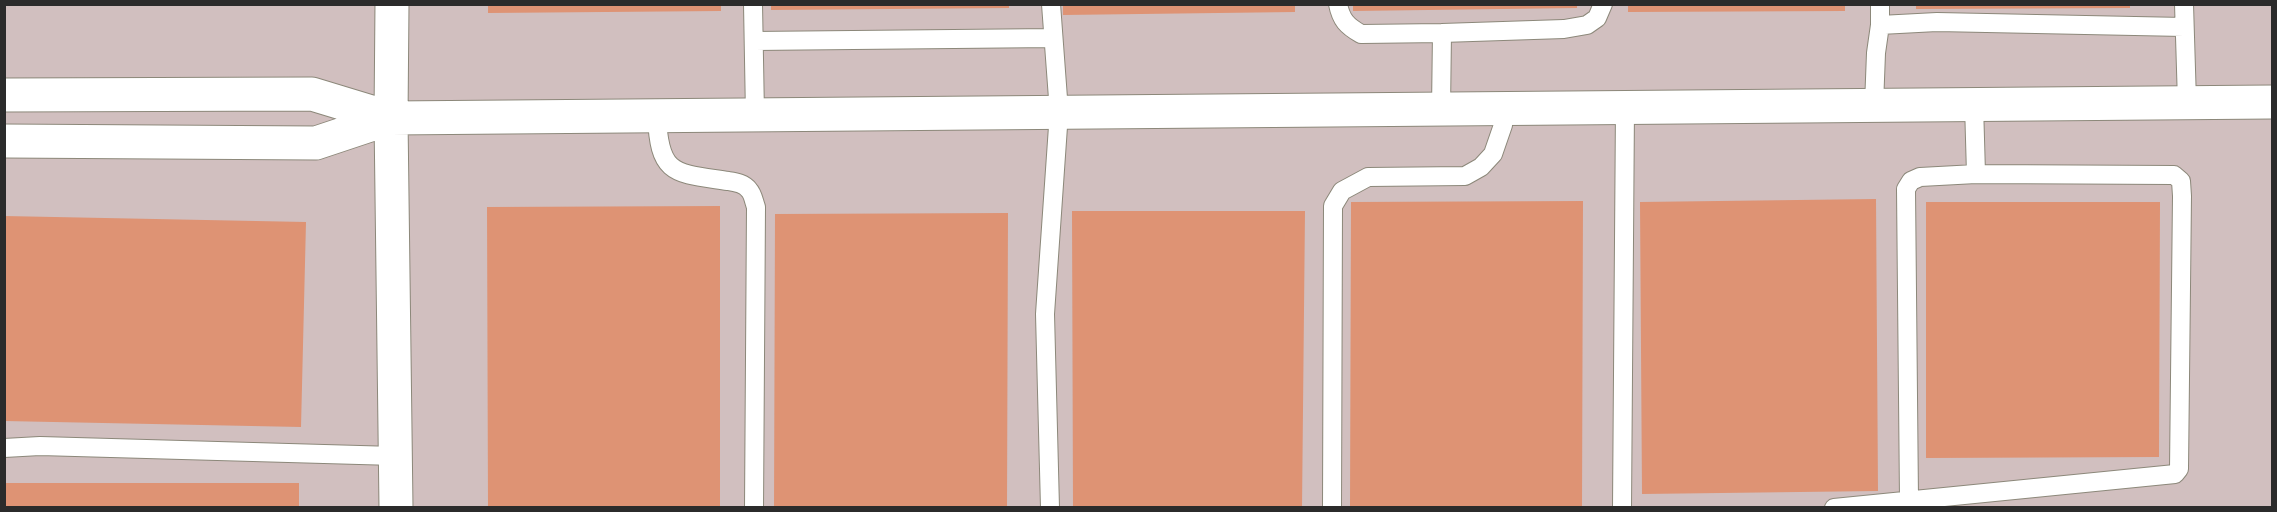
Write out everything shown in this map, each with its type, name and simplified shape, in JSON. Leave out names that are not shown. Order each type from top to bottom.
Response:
[{"type":"street","points":[[392,4],[391,118],[396,507]]},
{"type":"street","points":[[4,94],[312,94],[391,118],[2272,102]]},
{"type":"street","points":[[4,141],[316,143],[391,118]]},
{"type":"lane","points":[[753,4],[755,115]]},
{"type":"lane","points":[[1050,507],[1046,314],[1059,112],[1051,4]]},
{"type":"lane","points":[[1338,4],[1341,18],[1350,28],[1361,34],[1564,29],[1587,25],[1597,18],[1603,4]]},
{"type":"lane","points":[[1874,105],[1880,4]]},
{"type":"lane","points":[[2184,4],[2187,102]]},
{"type":"lane","points":[[1880,25],[1937,22],[2184,27]]},
{"type":"lane","points":[[1441,109],[1442,33]]},
{"type":"lane","points":[[754,41],[1053,38]]},
{"type":"lane","points":[[1974,104],[1976,174]]},
{"type":"lane","points":[[1622,507],[1625,107]]},
{"type":"lane","points":[[1332,507],[1333,206],[1342,191],[1368,177],[1466,176],[1481,167],[1493,154],[1503,125],[1505,108]]},
{"type":"lane","points":[[657,116],[658,141],[664,160],[674,169],[693,176],[739,182],[750,190],[756,207],[754,507]]},
{"type":"lane","points":[[1834,507],[2169,476],[2175,474],[2179,469],[2181,182],[2174,176],[1976,174],[1920,177],[1911,181],[1906,189],[1909,500]]},
{"type":"lane","points":[[4,448],[40,446],[395,456]]},
{"type":"shaded area","points":[[5,5],[2272,5],[2272,507],[5,507]]},
{"type":"building","points":[[488,4],[721,4],[721,11],[488,13]]},
{"type":"building","points":[[771,4],[1009,4],[1009,8],[771,10]]},
{"type":"building","points":[[1063,4],[1295,4],[1295,12],[1063,15]]},
{"type":"building","points":[[1353,4],[1577,4],[1577,8],[1353,11]]},
{"type":"building","points":[[1628,4],[1845,4],[1845,11],[1628,12]]},
{"type":"building","points":[[1916,4],[2130,4],[2130,8],[1916,9]]},
{"type":"building","points":[[1876,199],[1878,491],[1642,494],[1640,202]]},
{"type":"building","points":[[1583,201],[1582,508],[1350,508],[1351,202]]},
{"type":"building","points":[[1926,202],[2160,202],[2159,457],[1926,458]]},
{"type":"building","points":[[720,206],[720,508],[488,508],[487,207]]},
{"type":"building","points":[[1072,211],[1305,211],[1302,508],[1073,508]]},
{"type":"building","points":[[1008,213],[1007,508],[774,508],[775,214]]},
{"type":"building","points":[[4,216],[306,222],[301,427],[4,421]]},
{"type":"building","points":[[4,483],[299,483],[299,508],[4,508]]}]
